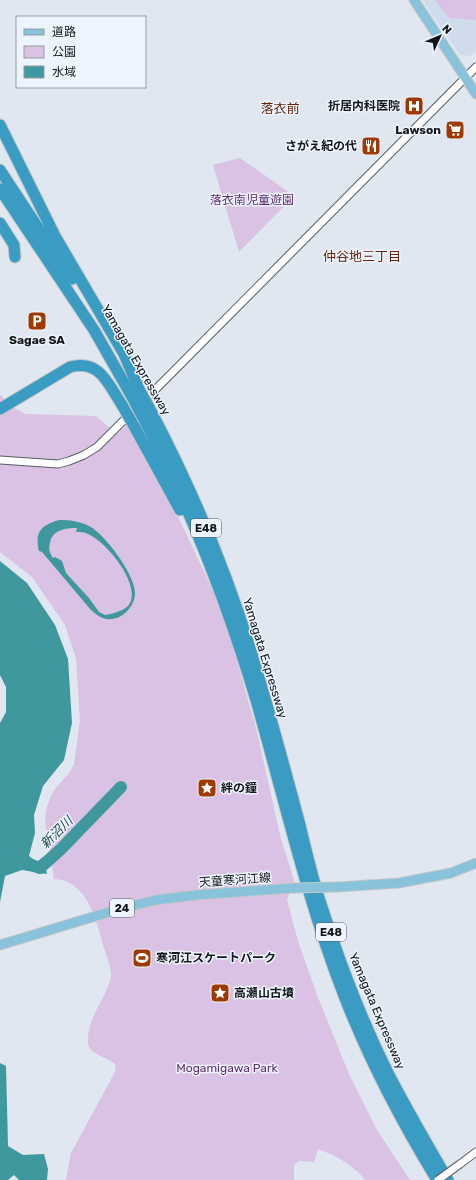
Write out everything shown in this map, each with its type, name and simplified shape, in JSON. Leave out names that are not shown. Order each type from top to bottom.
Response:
[{"type":"highway","points":[[0,125],[55,236],[124,354],[134,391]]},
{"type":"highway","name":"Yamagata Expressway","points":[[0,170],[94,312],[134,391],[192,496],[215,551],[250,649],[252,670],[311,901],[343,994],[381,1080],[416,1145],[438,1180]]},
{"type":"highway","name":"Yamagata Expressway","points":[[0,189],[134,391]]},
{"type":"highway","points":[[0,223],[14,245],[15,257]]},
{"type":"highway","points":[[0,409],[70,367],[78,365],[90,366],[101,373],[122,405],[180,509],[219,589]]},
{"type":"highway","name":"Yamagata Expressway","points":[[147,414],[159,448],[186,506],[219,589],[242,656],[252,670],[320,900],[352,990],[389,1074],[424,1140],[448,1180]]},
{"type":"main road","points":[[414,0],[476,94]]},
{"type":"main road","name":"天童寒河江線","points":[[0,945],[119,909],[156,900],[196,895],[294,888],[337,888],[399,883],[451,873],[476,863]]},
{"type":"street","points":[[0,460],[58,464],[84,456],[97,447],[164,382],[476,67]]},
{"type":"street","points":[[438,1180],[476,1152]]},
{"type":"shaded area","points":[[422,0],[476,0],[476,50],[470,56],[460,55]]},
{"type":"green space","points":[[435,0],[476,0],[476,20],[449,18]]},
{"type":"green space","name":"落衣南児童遊園","points":[[240,158],[294,196],[239,252],[213,165]]},
{"type":"green space","name":"Mogamigawa Park","points":[[0,395],[16,409],[26,414],[96,416],[117,434],[127,425],[164,487],[209,582],[226,622],[256,728],[281,839],[294,880],[287,900],[298,941],[317,995],[349,1074],[377,1130],[410,1180],[365,1180],[344,1161],[318,1149],[314,1162],[299,1161],[294,1165],[294,1180],[66,1180],[71,1153],[115,1072],[116,1065],[95,1053],[89,1047],[88,1043],[88,1034],[93,1017],[105,993],[111,974],[99,928],[90,905],[76,887],[66,881],[54,879],[45,822],[46,810],[55,789],[70,772],[74,764],[80,720],[76,659],[65,625],[32,577],[0,552]]},
{"type":"water","points":[[59,520],[82,523],[96,530],[111,546],[125,566],[134,585],[135,593],[133,603],[122,615],[117,618],[107,619],[96,614],[42,552],[39,551],[38,538],[41,530],[48,524]],"holes":[[[77,528],[76,532],[85,533],[96,538],[113,555],[121,566],[131,588],[132,598],[126,608],[105,615],[99,612],[89,598],[66,573],[62,561],[55,557],[53,558],[49,547],[53,535],[60,531]]]},
{"type":"water","points":[[0,561],[27,583],[55,625],[68,659],[72,723],[64,760],[43,786],[34,815],[35,833],[29,856],[37,862],[43,857],[47,874],[22,870],[5,876],[0,902],[0,723],[6,712],[6,687],[0,675]]},
{"type":"water","points":[[0,1063],[6,1066],[8,1146],[23,1155],[44,1154],[48,1169],[47,1180],[19,1180],[14,1175],[8,1180],[0,1180]]},
{"type":"waterway","name":"新沼川","points":[[0,854],[40,868],[61,849],[121,787]]},
{"type":"place","name":"折居内科医院","points":[[414,106]]},
{"type":"place","name":"Lawson","points":[[455,130]]},
{"type":"place","name":"さがえ紀の代","points":[[371,146]]},
{"type":"place","name":"Sagae SA","points":[[37,321]]},
{"type":"place","name":"絆の鐘","points":[[207,788]]},
{"type":"place","name":"寒河江スケートパーク","points":[[142,958]]},
{"type":"place","name":"高瀬山古墳","points":[[220,993]]},
{"type":"district","name":"落衣前","points":[[280,108]]},
{"type":"district","name":"仲谷地三丁目","points":[[362,256]]}]
